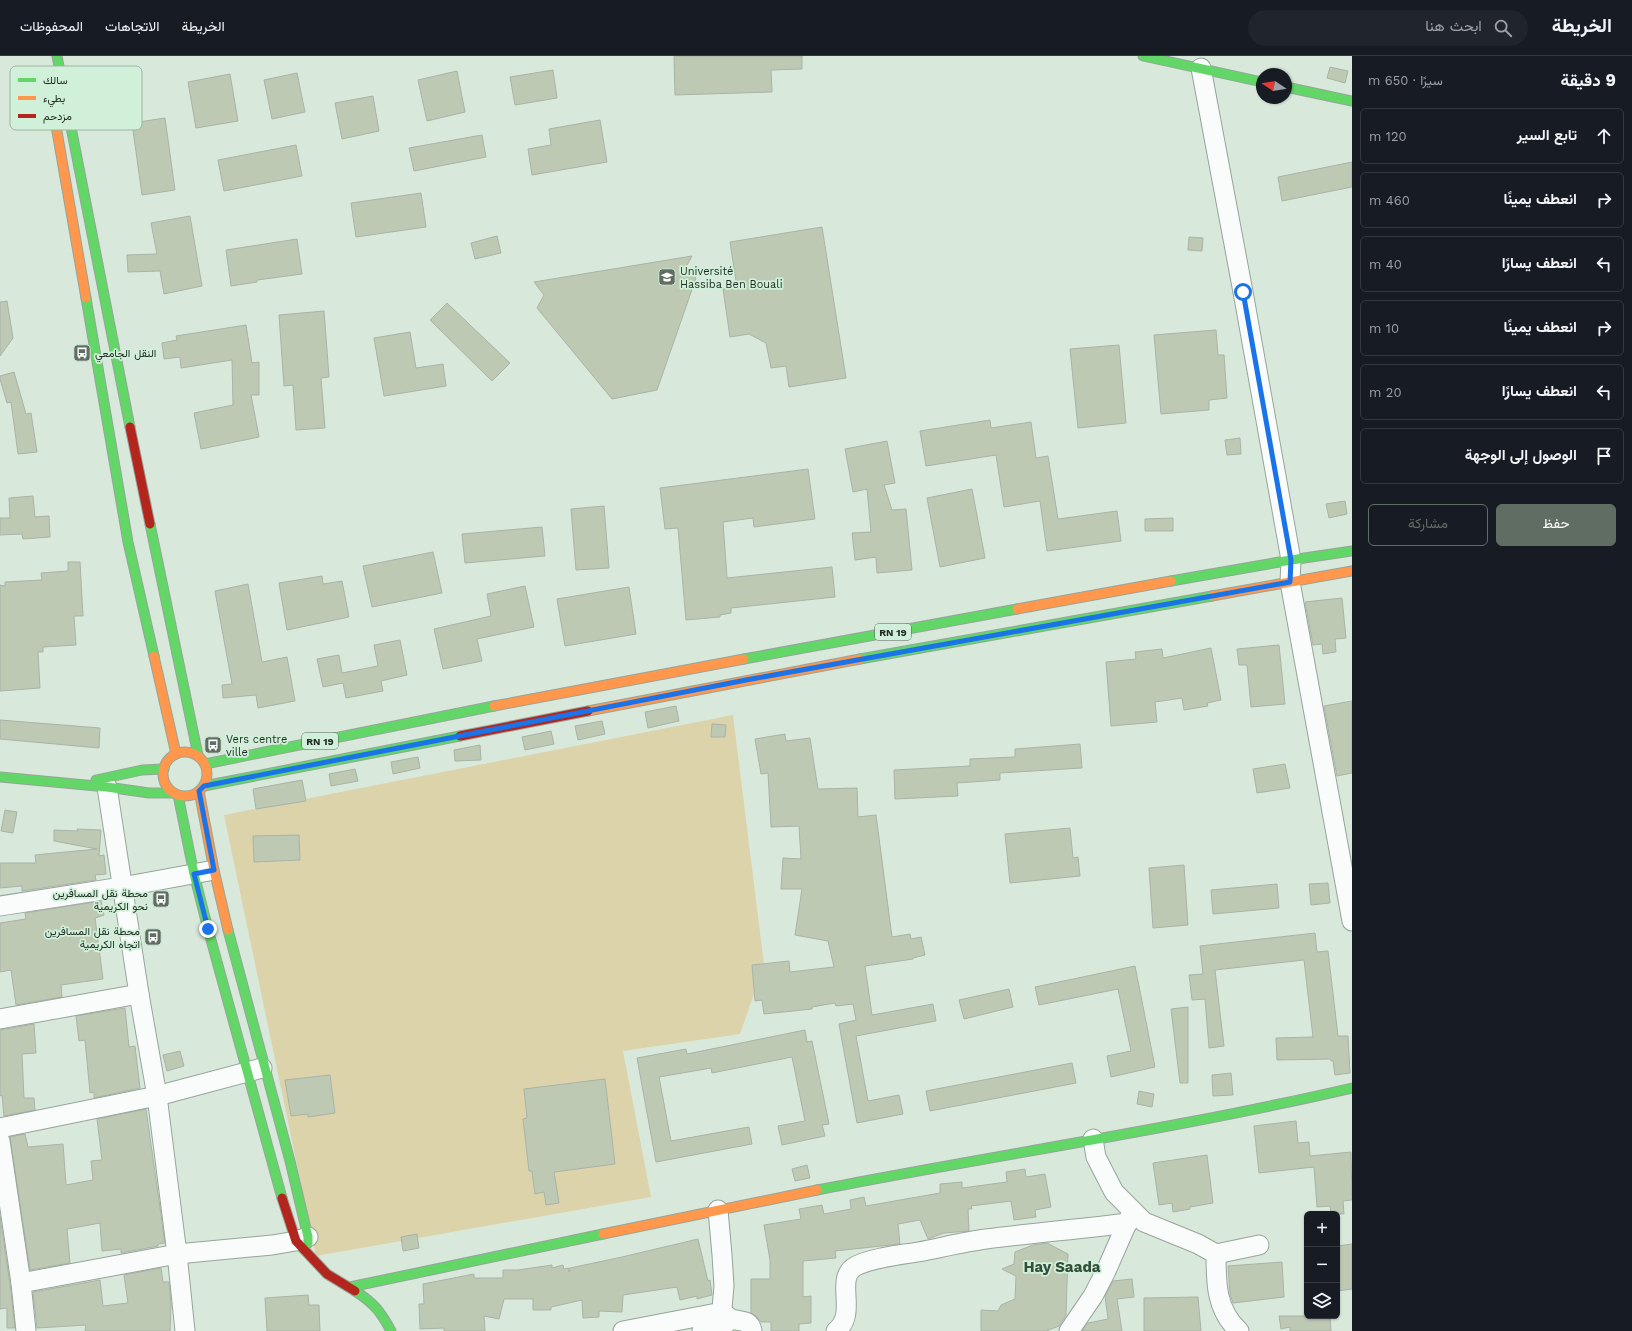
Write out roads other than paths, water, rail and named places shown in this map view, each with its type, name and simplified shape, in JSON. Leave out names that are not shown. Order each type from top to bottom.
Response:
[{"type":"main road","points":[[58,56],[60,66]]},
{"type":"main road","points":[[1143,56],[1256,81]]},
{"type":"main road","points":[[1292,88],[1352,101]]},
{"type":"main road","points":[[57,130],[128,542],[176,754]]},
{"type":"main road","points":[[72,130],[106,309],[198,756]]},
{"type":"main road","name":"RN 19","points":[[205,764],[566,692],[1015,609],[1291,560],[1352,551]]},
{"type":"main road","name":"RN 19","points":[[202,789],[746,680],[1352,571]]},
{"type":"main road","points":[[304,1243],[290,1161],[241,981],[214,870],[202,789],[207,779],[207,771],[205,764],[198,756],[187,752],[176,754],[168,760],[164,769],[166,785],[176,794],[194,874],[272,1166],[304,1243],[327,1274],[365,1297],[380,1311],[392,1331]]},
{"type":"main road","points":[[71,784],[119,776],[142,770],[164,769]]},
{"type":"main road","points":[[0,777],[188,796],[202,789]]},
{"type":"main road","points":[[350,1287],[718,1210],[934,1168],[1291,1102],[1352,1088]]},
{"type":"street","points":[[1201,68],[1242,284],[1291,560],[1290,582],[1350,895],[1352,921]]},
{"type":"street","points":[[107,787],[139,994],[157,1096],[185,1331]]},
{"type":"street","points":[[0,906],[122,888],[214,870]]},
{"type":"street","points":[[0,1019],[139,994]]},
{"type":"street","points":[[0,1128],[157,1096],[265,1067]]},
{"type":"street","points":[[1093,1139],[1096,1157],[1106,1178],[1130,1217]]},
{"type":"street","points":[[0,1141],[21,1283],[26,1331]]},
{"type":"street","points":[[718,1210],[724,1286],[719,1324]]},
{"type":"street","points":[[1069,1331],[1100,1283],[1130,1217]]},
{"type":"street","points":[[836,1331],[841,1327],[845,1320],[847,1309],[845,1286],[850,1271],[856,1266],[879,1259],[985,1239],[1130,1217],[1198,1244],[1216,1254],[1259,1245]]},
{"type":"street","points":[[21,1283],[177,1254],[304,1243]]},
{"type":"street","points":[[1216,1254],[1216,1281],[1220,1302],[1230,1322],[1239,1331]]},
{"type":"street","points":[[623,1331],[719,1324],[741,1320],[747,1322],[751,1326],[752,1331]]},
{"type":"place","name":"Université Hassiba Ben Bouali","points":[[667,277]]},
{"type":"place","name":"النقل الجامعي","points":[[82,353]]},
{"type":"place","name":"Vers centre ville","points":[[213,745]]},
{"type":"place","name":"محطة نقل المسافرين نحو الكريمية","points":[[161,899]]},
{"type":"place","name":"محطة نقل المسافرين اتجاه الكريمية","points":[[153,937]]},
{"type":"district","name":"Hay Saada","points":[[1062,1267]]}]
